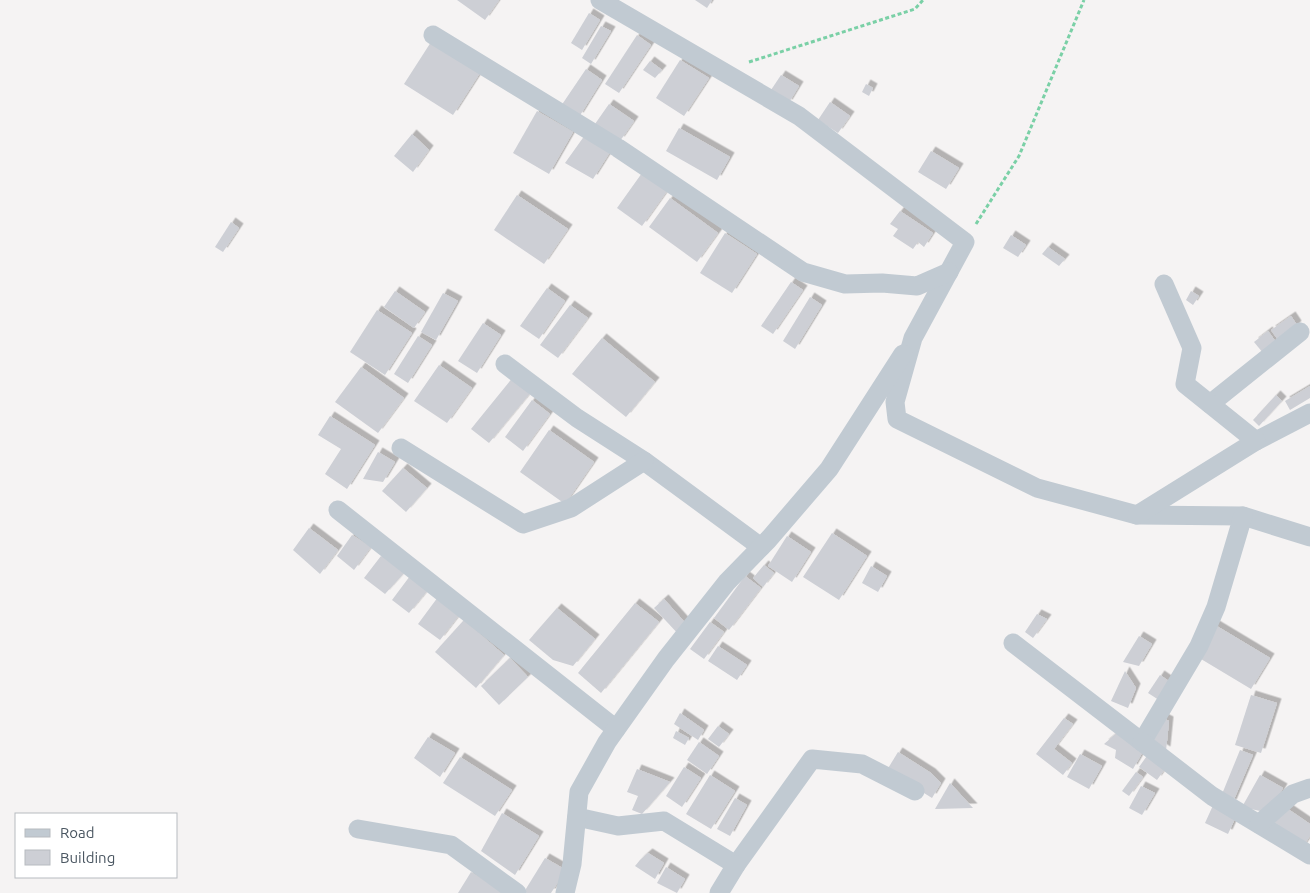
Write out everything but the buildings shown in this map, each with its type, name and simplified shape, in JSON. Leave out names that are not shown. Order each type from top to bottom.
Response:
[{"type":"street","points":[[565,893],[572,864],[580,792],[607,742],[666,659],[727,582],[761,547],[829,469],[913,338],[965,242],[799,116],[600,0]]},
{"type":"street","points":[[433,35],[618,148],[803,272],[845,284],[882,283],[917,286],[949,272]]},
{"type":"street","points":[[1164,284],[1192,348],[1185,384],[1256,441]]},
{"type":"street","points":[[1210,404],[1300,332]]},
{"type":"street","points":[[913,338],[895,402],[897,419],[1037,488],[1137,515],[1243,516],[1310,536]]},
{"type":"street","points":[[505,364],[577,418],[644,461],[761,547]]},
{"type":"street","points":[[1137,515],[1256,441],[1310,413]]},
{"type":"street","points":[[401,448],[523,524],[572,508],[644,461]]},
{"type":"street","points":[[338,510],[616,729]]},
{"type":"street","points":[[1142,742],[1199,646],[1216,607],[1243,516]]},
{"type":"street","points":[[1013,643],[1212,796],[1310,855]]},
{"type":"street","points":[[719,893],[736,865],[812,759],[862,764],[914,791]]},
{"type":"street","points":[[1259,824],[1294,794],[1310,788]]},
{"type":"street","points":[[577,817],[618,826],[664,821],[736,865]]},
{"type":"street","points":[[358,829],[451,845],[517,893]]},
{"type":"path","points":[[722,71],[915,9],[923,0]]},
{"type":"path","points":[[965,242],[1019,156],[1084,0]]}]
